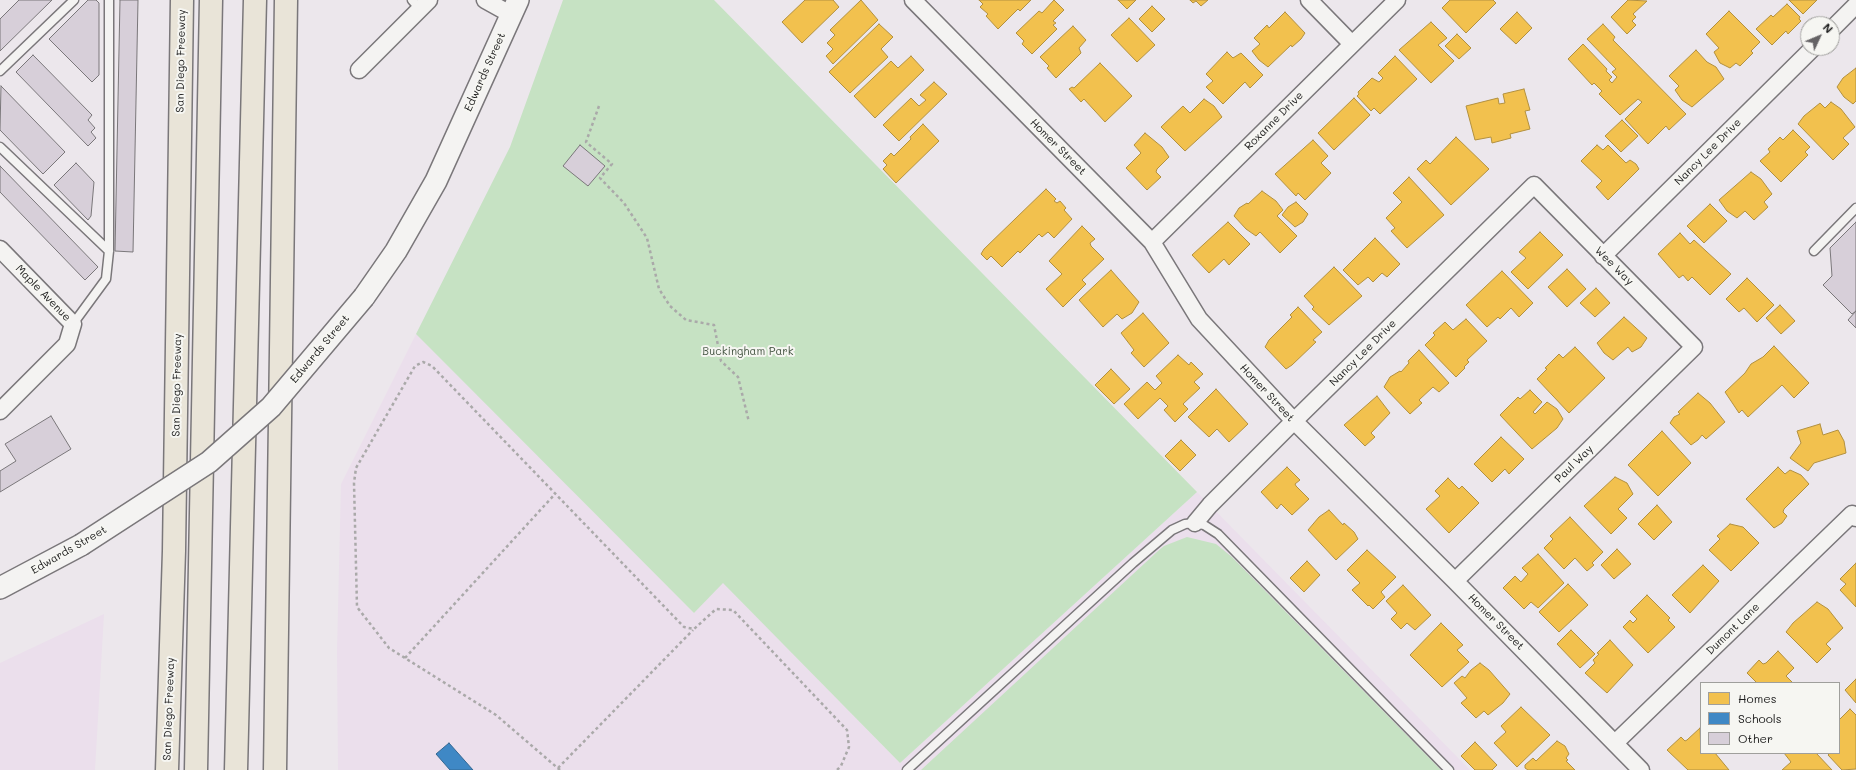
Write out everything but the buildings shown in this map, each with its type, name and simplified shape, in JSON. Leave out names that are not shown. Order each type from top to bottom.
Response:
[{"type":"highway","name":"San Diego Freeway","points":[[168,770],[174,551],[182,0]]},
{"type":"highway","points":[[196,770],[211,0]]},
{"type":"highway","points":[[236,770],[255,0]]},
{"type":"highway","points":[[275,770],[286,0]]},
{"type":"street","points":[[484,0],[515,7]]},
{"type":"street","name":"Homer Street","points":[[913,0],[1152,242],[1199,320],[1294,421],[1455,581],[1641,770]]},
{"type":"street","points":[[1309,0],[1352,44]]},
{"type":"street","name":"Roxanne Drive","points":[[1152,242],[1397,0]]},
{"type":"street","points":[[359,70],[420,3]]},
{"type":"street","points":[[1840,21],[1856,5]]},
{"type":"street","name":"Edwards Street","points":[[0,588],[81,545],[209,462],[271,407],[364,297],[396,251],[436,181],[515,7]]},
{"type":"street","name":"Nancy Lee Drive","points":[[1604,256],[1805,56]]},
{"type":"street","name":"Nancy Lee Drive","points":[[1195,523],[1210,505],[1294,421],[1534,185]]},
{"type":"street","name":"Wee Way","points":[[1534,185],[1694,347]]},
{"type":"street","name":"Maple Avenue","points":[[0,249],[73,324],[67,344],[0,411]]},
{"type":"street","name":"Paul Way","points":[[1455,581],[1694,347]]},
{"type":"street","name":"Dumont Lane","points":[[1615,743],[1854,516]]},
{"type":"lane","points":[[0,71],[74,0]]},
{"type":"lane","points":[[73,324],[106,278],[109,251],[109,0]]},
{"type":"lane","points":[[0,147],[109,251]]},
{"type":"lane","points":[[1814,251],[1856,208]]},
{"type":"lane","points":[[907,770],[1133,562],[1172,530],[1185,524],[1195,523],[1204,525],[1218,534],[1449,770]]},
{"type":"path","points":[[599,106],[586,142],[612,164],[600,178],[624,203],[647,238],[659,289],[670,306],[686,320],[714,325],[721,361],[738,377],[749,422]]},
{"type":"path","points":[[694,629],[684,627],[432,366],[423,362],[415,366],[356,468],[354,483],[357,607],[389,648],[496,715],[559,769],[694,629],[716,610],[733,610],[847,730],[849,747],[842,766],[837,770]]},
{"type":"path","points":[[404,658],[555,494]]},
{"type":"shaded area","points":[[416,334],[694,613],[723,582],[900,763],[1197,492],[1470,770],[338,770],[337,651],[341,484]]},
{"type":"shaded area","points":[[104,614],[95,770],[0,770],[0,663]]},
{"type":"green space","name":"Buckingham Park","points":[[563,0],[714,0],[1197,492],[900,763],[723,583],[694,613],[416,334],[510,147]]},
{"type":"green space","points":[[1187,537],[1216,544],[1232,557],[1441,770],[921,770],[1158,551],[1164,546]]}]
